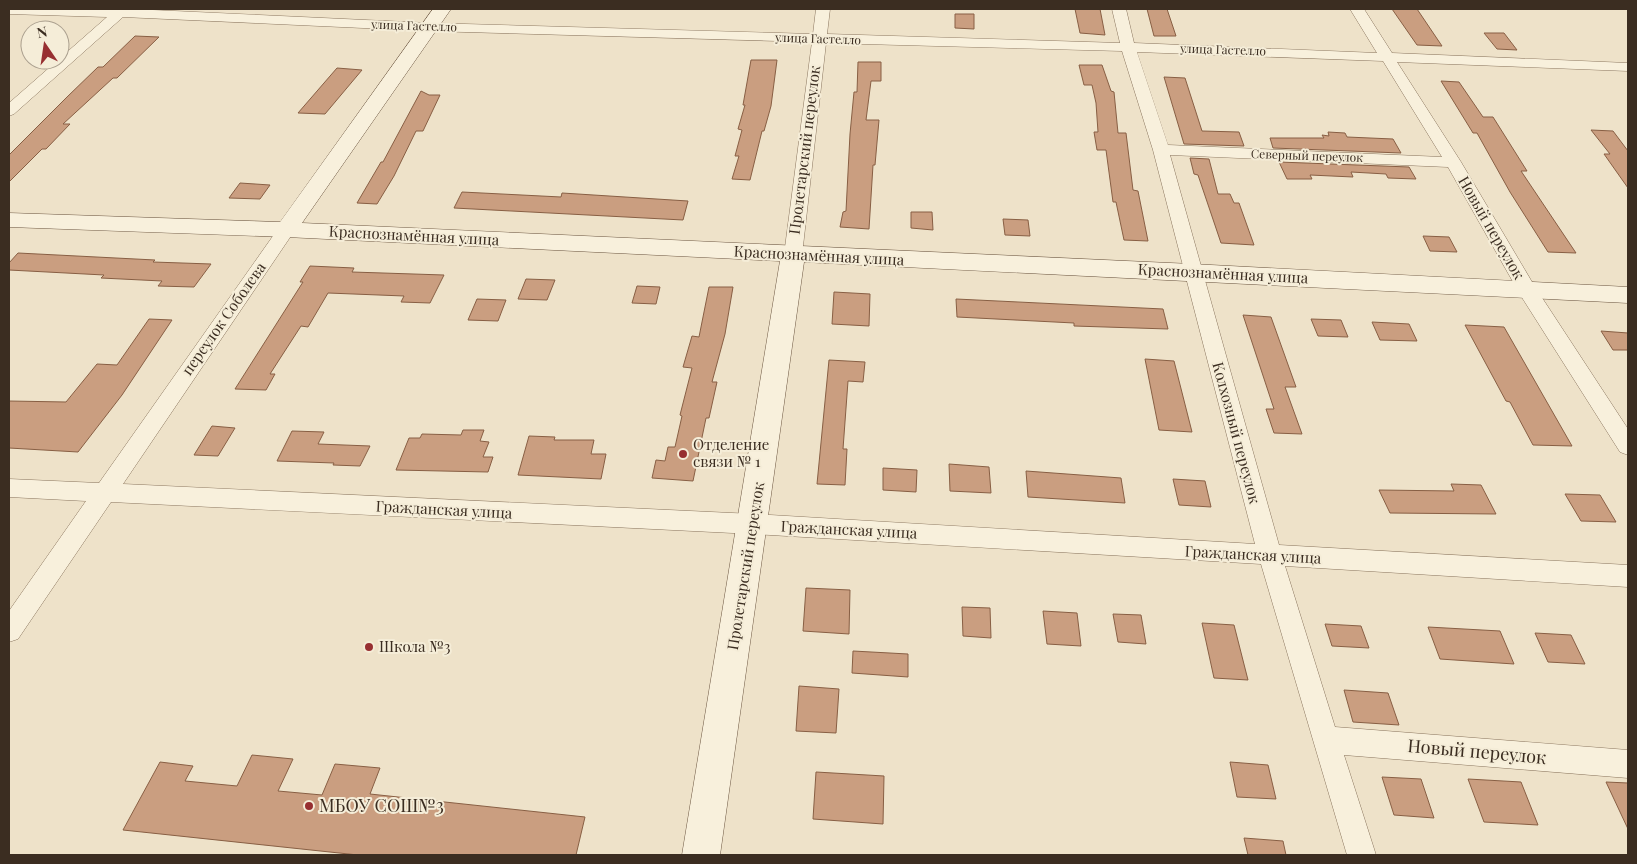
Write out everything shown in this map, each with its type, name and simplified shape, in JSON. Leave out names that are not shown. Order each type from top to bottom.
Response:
[{"type":"main road","name":"переулок Соболева","points":[[286,230],[442,9]]},
{"type":"main road","name":"Краснознамённая улица","points":[[9,220],[286,230],[1192,272],[1628,295]]},
{"type":"main road","name":"Пролетарский переулок","points":[[701,855],[793,255]]},
{"type":"street","name":"Пролетарский переулок","points":[[793,255],[823,9]]},
{"type":"street","name":"Колхозный переулок","points":[[1119,9],[1128,47],[1161,150],[1192,272],[1270,556],[1361,855]]},
{"type":"street","name":"Новый переулок","points":[[1357,9],[1453,162],[1528,291],[1628,446]]},
{"type":"street","name":"улица Гастелло","points":[[9,10],[122,11],[430,27],[1128,47],[1628,67]]},
{"type":"street","points":[[9,110],[122,11]]},
{"type":"street","name":"Северный переулок","points":[[1161,150],[1453,162]]},
{"type":"street","name":"переулок Соболева","points":[[9,632],[286,230]]},
{"type":"street","name":"Гражданская улица","points":[[9,488],[753,524],[1628,576]]},
{"type":"street","name":"Новый переулок","points":[[1326,740],[1628,764]]},
{"type":"building","points":[[1075,9],[1100,9],[1105,35],[1080,33]]},
{"type":"building","points":[[1147,9],[1167,9],[1176,36],[1154,36]]},
{"type":"building","points":[[1392,9],[1417,9],[1442,46],[1417,45]]},
{"type":"building","points":[[955,14],[974,14],[974,29],[955,28]]},
{"type":"building","points":[[1484,33],[1504,33],[1517,50],[1497,49]]},
{"type":"building","points":[[135,36],[159,37],[117,78],[113,78],[63,124],[70,124],[46,149],[42,149],[9,182],[9,155],[98,67],[103,67]]},
{"type":"building","points":[[751,60],[777,60],[771,106],[764,131],[762,131],[750,180],[732,179],[739,156],[735,156],[742,130],[738,129],[745,105],[743,105]]},
{"type":"building","points":[[858,62],[881,62],[881,81],[871,81],[866,120],[879,120],[875,165],[873,165],[869,229],[840,227],[843,212],[846,211],[850,134],[854,92],[857,92]]},
{"type":"building","points":[[1079,65],[1102,65],[1111,91],[1114,92],[1118,133],[1126,133],[1133,190],[1138,191],[1148,241],[1124,240],[1116,202],[1113,202],[1106,150],[1097,150],[1094,132],[1098,132],[1096,103],[1092,85],[1084,85]]},
{"type":"building","points":[[337,68],[362,70],[325,114],[298,113]]},
{"type":"building","points":[[1164,77],[1185,78],[1202,131],[1239,132],[1244,146],[1184,144]]},
{"type":"building","points":[[1441,81],[1459,82],[1483,117],[1493,117],[1527,171],[1521,171],[1576,253],[1548,252],[1510,192],[1477,133],[1473,133]]},
{"type":"building","points":[[421,91],[429,95],[440,95],[423,131],[416,131],[394,176],[377,204],[357,203],[381,162],[383,162]]},
{"type":"building","points":[[1591,130],[1613,131],[1628,151],[1628,188],[1604,154],[1610,154]]},
{"type":"building","points":[[1328,132],[1345,133],[1347,137],[1393,139],[1401,153],[1273,148],[1270,138],[1324,138],[1322,135],[1329,136]]},
{"type":"building","points":[[1190,158],[1209,159],[1218,194],[1230,194],[1234,203],[1239,203],[1254,245],[1221,243],[1198,175],[1194,174]]},
{"type":"building","points":[[1279,162],[1409,167],[1416,179],[1388,178],[1386,174],[1351,172],[1353,177],[1310,175],[1312,179],[1287,179]]},
{"type":"building","points":[[240,183],[270,185],[260,199],[229,198]]},
{"type":"building","points":[[462,192],[561,197],[562,193],[688,201],[683,220],[454,208]]},
{"type":"building","points":[[911,212],[932,212],[933,230],[911,228]]},
{"type":"building","points":[[1003,219],[1028,220],[1030,236],[1005,235]]},
{"type":"building","points":[[1423,236],[1449,237],[1457,252],[1430,251]]},
{"type":"building","points":[[18,253],[211,264],[194,287],[158,286],[162,281],[101,278],[104,275],[9,270],[9,263]]},
{"type":"building","points":[[310,266],[354,268],[352,272],[444,275],[430,303],[401,302],[404,296],[328,293],[308,327],[301,326],[270,374],[275,374],[266,390],[235,389],[303,282],[300,282]]},
{"type":"building","points":[[526,279],[555,280],[547,300],[518,299]]},
{"type":"building","points":[[637,286],[660,287],[656,304],[632,303]]},
{"type":"building","points":[[709,287],[733,287],[725,334],[712,382],[717,382],[709,418],[706,418],[693,481],[652,478],[656,460],[665,461],[668,447],[675,447],[682,416],[680,415],[692,368],[683,367],[692,336],[699,337]]},
{"type":"building","points":[[834,292],[870,294],[869,326],[832,324]]},
{"type":"building","points":[[477,299],[506,300],[498,321],[468,320]]},
{"type":"building","points":[[956,299],[1163,309],[1168,329],[1074,326],[1074,323],[957,317]]},
{"type":"building","points":[[1243,315],[1271,317],[1296,387],[1285,387],[1302,434],[1274,433],[1266,409],[1274,409]]},
{"type":"building","points":[[149,319],[172,320],[122,395],[78,452],[9,448],[9,401],[66,402],[97,364],[117,365]]},
{"type":"building","points":[[1311,319],[1341,320],[1348,337],[1318,336]]},
{"type":"building","points":[[1372,322],[1409,324],[1417,341],[1380,340]]},
{"type":"building","points":[[1465,325],[1504,327],[1572,446],[1533,445],[1510,402],[1506,401]]},
{"type":"building","points":[[1601,331],[1628,333],[1628,350],[1613,350]]},
{"type":"building","points":[[1145,359],[1174,361],[1192,432],[1159,430]]},
{"type":"building","points":[[829,360],[865,362],[863,382],[848,381],[843,449],[847,449],[845,485],[817,484]]},
{"type":"building","points":[[212,426],[235,428],[218,456],[194,455]]},
{"type":"building","points":[[463,430],[484,430],[480,441],[489,442],[483,457],[493,457],[488,472],[396,470],[409,438],[420,438],[422,434],[461,435]]},
{"type":"building","points":[[292,431],[324,432],[318,444],[370,446],[360,466],[277,461]]},
{"type":"building","points":[[529,436],[555,437],[554,440],[594,440],[591,454],[606,454],[601,479],[518,475]]},
{"type":"building","points":[[949,464],[989,467],[991,493],[950,491]]},
{"type":"building","points":[[883,468],[917,470],[916,492],[883,490]]},
{"type":"building","points":[[1026,471],[1121,478],[1125,503],[1028,497]]},
{"type":"building","points":[[1173,479],[1205,481],[1211,507],[1179,505]]},
{"type":"building","points":[[1451,484],[1481,485],[1496,514],[1390,513],[1379,490],[1454,491]]},
{"type":"building","points":[[1565,494],[1600,495],[1616,522],[1581,521]]},
{"type":"building","points":[[806,588],[850,590],[849,634],[803,631]]},
{"type":"building","points":[[962,607],[990,608],[991,638],[963,636]]},
{"type":"building","points":[[1043,611],[1077,613],[1081,646],[1047,644]]},
{"type":"building","points":[[1113,614],[1141,615],[1146,644],[1118,642]]},
{"type":"building","points":[[1202,623],[1234,625],[1248,680],[1214,678]]},
{"type":"building","points":[[1325,624],[1361,626],[1369,648],[1332,646]]},
{"type":"building","points":[[1428,627],[1500,631],[1514,664],[1440,659]]},
{"type":"building","points":[[1535,633],[1571,635],[1585,664],[1548,662]]},
{"type":"building","points":[[853,651],[908,654],[908,677],[852,673]]},
{"type":"building","points":[[799,686],[839,689],[836,733],[796,731]]},
{"type":"building","points":[[1344,690],[1388,693],[1399,725],[1353,722]]},
{"type":"building","name":"МБОУ СОШ№3","points":[[252,755],[293,759],[278,791],[322,795],[335,764],[380,768],[370,794],[585,817],[576,855],[358,855],[123,830],[160,762],[193,766],[185,781],[237,786]]},
{"type":"building","points":[[1230,762],[1268,765],[1276,799],[1237,797]]},
{"type":"building","points":[[816,772],[884,776],[883,824],[813,819]]},
{"type":"building","points":[[1382,777],[1421,779],[1434,818],[1394,815]]},
{"type":"building","points":[[1468,779],[1521,782],[1538,825],[1484,822]]},
{"type":"building","points":[[1606,782],[1628,783],[1628,829]]},
{"type":"building","points":[[1244,838],[1283,841],[1286,855],[1248,855]]},
{"type":"place","name":"Отделение связи № 1","points":[[683,454]]},
{"type":"place","name":"Школа №3","points":[[369,647]]},
{"type":"place","name":"МБОУ СОШ№3","points":[[309,806]]}]
